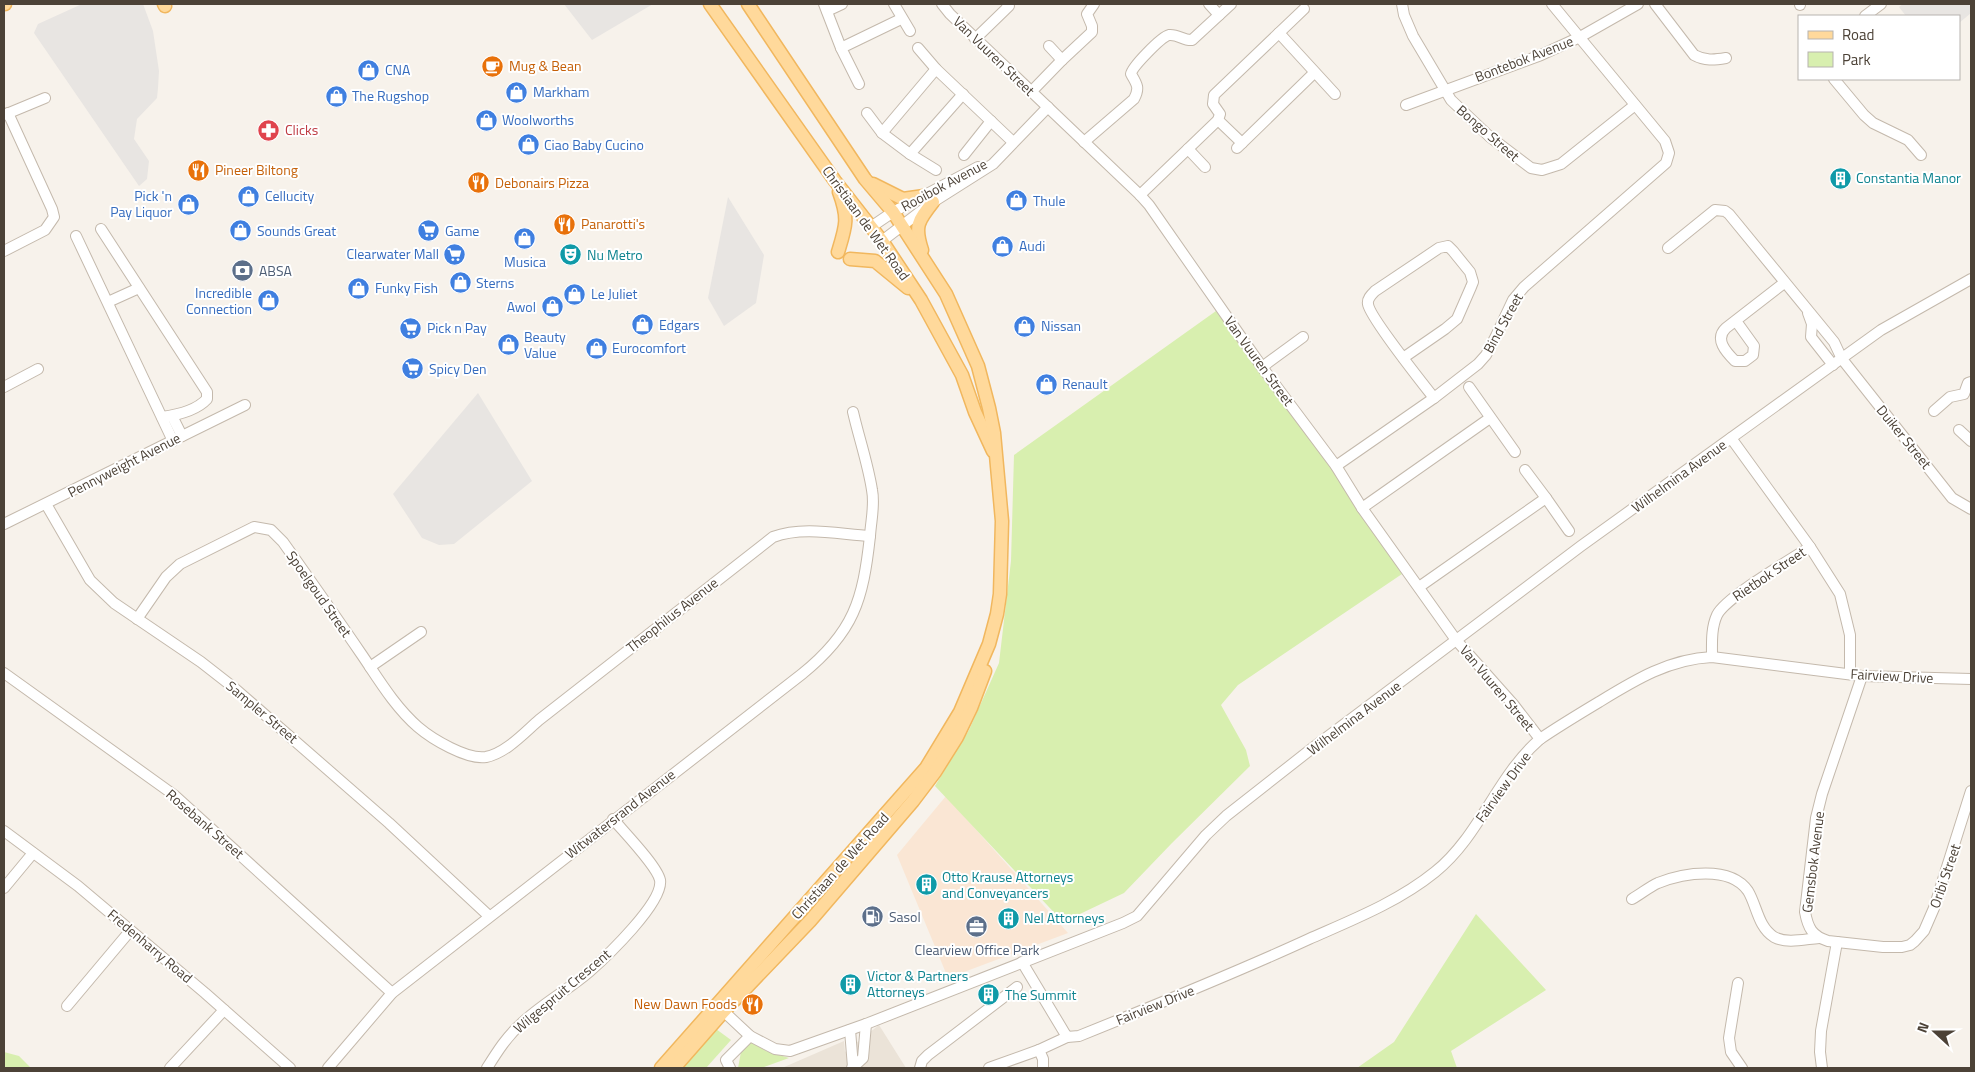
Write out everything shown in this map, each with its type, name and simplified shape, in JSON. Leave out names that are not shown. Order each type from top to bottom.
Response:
[{"type":"main road","name":"Christiaan de Wet Road","points":[[710,4],[835,181],[882,241],[921,300],[962,374],[975,412],[996,458]]},
{"type":"main road","name":"Christiaan de Wet Road","points":[[674,1068],[720,1008],[926,768],[960,712],[988,644],[997,614],[1001,562],[1002,521],[993,424],[978,366],[946,294],[902,225],[865,179],[748,4]]},
{"type":"main road","points":[[865,179],[897,197],[928,199],[918,223],[918,238],[924,259]]},
{"type":"main road","points":[[835,181],[846,217],[846,226],[838,252]]},
{"type":"main road","points":[[850,259],[869,260],[881,265],[921,300]]},
{"type":"main road","name":"Christiaan de Wet Road","points":[[661,1068],[720,1008]]},
{"type":"street","points":[[842,4],[825,7],[858,84]]},
{"type":"street","points":[[894,4],[901,19],[910,31]]},
{"type":"street","points":[[1031,92],[1092,32],[1092,26],[1087,14],[1094,4]]},
{"type":"street","points":[[1209,4],[1220,15]]},
{"type":"street","points":[[1084,142],[1134,99],[1138,89],[1131,71],[1147,54],[1170,35],[1192,40],[1231,4]]},
{"type":"street","name":"Bongo Street","points":[[1402,4],[1404,15],[1413,36],[1451,100],[1490,137],[1531,168],[1542,170],[1565,161],[1634,105]]},
{"type":"street","points":[[1552,4],[1634,105]]},
{"type":"street","name":"Bontebok Avenue","points":[[1406,105],[1541,55],[1580,37],[1638,4]]},
{"type":"street","points":[[1655,4],[1694,55],[1708,60],[1726,58]]},
{"type":"street","points":[[1866,15],[1881,4]]},
{"type":"street","points":[[975,38],[1009,5]]},
{"type":"street","name":"Van Vuuren Street","points":[[944,7],[1140,195],[1158,217],[1262,367],[1336,466],[1362,508],[1456,640],[1513,704],[1540,739]]},
{"type":"street","points":[[1140,195],[1218,120],[1219,112],[1213,101],[1214,95],[1304,9]]},
{"type":"street","points":[[841,48],[901,19]]},
{"type":"street","points":[[1279,33],[1335,94]]},
{"type":"street","points":[[1049,46],[1062,60]]},
{"type":"street","points":[[918,48],[936,69],[1012,142]]},
{"type":"street","points":[[882,133],[936,69]]},
{"type":"street","points":[[1218,120],[1240,146],[1314,72]]},
{"type":"street","points":[[1835,80],[1873,123],[1908,140],[1921,155]]},
{"type":"street","points":[[910,154],[963,94]]},
{"type":"street","points":[[4,250],[45,230],[54,217],[52,209],[6,114],[45,98]]},
{"type":"street","name":"Bind Street","points":[[1336,466],[1434,398],[1478,364],[1486,355],[1513,300],[1524,287],[1666,163],[1669,153],[1664,141],[1634,105]]},
{"type":"street","name":"Rooibok Avenue","points":[[871,226],[892,212],[928,199],[982,172],[1048,107]]},
{"type":"street","points":[[867,113],[882,133],[936,170]]},
{"type":"street","points":[[964,155],[991,121]]},
{"type":"street","points":[[1188,149],[1205,167]]},
{"type":"street","name":"Rooibok Avenue","points":[[882,241],[902,225],[928,199]]},
{"type":"street","points":[[1668,248],[1714,210],[1724,211],[1729,214],[1836,344],[1837,362]]},
{"type":"street","points":[[101,229],[207,392],[207,399],[201,404],[167,416]]},
{"type":"street","points":[[76,236],[175,434]]},
{"type":"street","points":[[1403,358],[1446,329],[1457,319],[1471,287],[1473,282],[1470,272],[1448,246],[1439,248],[1375,291],[1369,298],[1368,304],[1369,310],[1403,358],[1434,398]]},
{"type":"street","points":[[1736,321],[1784,283]]},
{"type":"street","name":"Wilhelmina Avenue","points":[[720,1008],[750,1036],[775,1050],[790,1051],[866,1024],[1123,923],[1136,916],[1206,835],[1226,816],[1310,750],[1581,546],[1881,330],[1970,284]]},
{"type":"street","points":[[108,302],[139,288]]},
{"type":"street","points":[[1808,312],[1812,324],[1811,337],[1837,362]]},
{"type":"street","points":[[1262,367],[1303,337]]},
{"type":"street","name":"Duiker Street","points":[[1837,362],[1952,498],[1971,509]]},
{"type":"street","points":[[4,387],[38,369]]},
{"type":"street","points":[[1934,411],[1950,397],[1964,394],[1968,383],[1971,382]]},
{"type":"street","points":[[1469,387],[1515,452]]},
{"type":"street","name":"Pennyweight Avenue","points":[[4,524],[46,504],[175,434],[245,405]]},
{"type":"street","name":"Witwatersrand Avenue","points":[[328,1068],[392,993],[823,657],[848,626],[857,604],[868,564],[873,509],[872,491],[853,412]]},
{"type":"street","points":[[1362,508],[1490,418]]},
{"type":"street","points":[[1959,430],[1971,441]]},
{"type":"street","points":[[1731,438],[1810,546],[1840,594],[1850,634],[1850,674]]},
{"type":"street","points":[[1525,470],[1569,531]]},
{"type":"street","points":[[1419,587],[1546,498]]},
{"type":"street","name":"Sampler Street","points":[[46,504],[90,580],[114,603],[201,662],[233,688],[389,823],[489,916]]},
{"type":"street","name":"Spoelgoud Street","points":[[137,619],[166,577],[180,564],[246,530],[254,527],[270,530],[283,542],[391,698],[416,726],[428,735],[460,752],[476,757],[495,754]]},
{"type":"street","name":"Theophilus Avenue","points":[[495,754],[773,537],[786,532],[806,531],[870,536]]},
{"type":"street","name":"Rietbok Street","points":[[1712,657],[1714,624],[1723,607],[1735,596],[1810,546]]},
{"type":"street","points":[[370,667],[421,632]]},
{"type":"street","name":"Fairview Drive","points":[[989,1068],[1039,1050],[1067,1037],[1079,1036],[1206,985],[1391,902],[1435,873],[1448,860],[1464,842],[1512,772],[1540,739],[1642,676],[1672,664],[1712,657],[1862,676],[1971,679]]},
{"type":"street","name":"Rosebank Street","points":[[4,673],[174,795],[392,993]]},
{"type":"street","name":"Gemsbok Avenue","points":[[1819,938],[1812,933],[1804,912],[1816,818],[1822,794],[1862,676]]},
{"type":"street","name":"Oribi Street","points":[[1837,942],[1902,947],[1910,945],[1924,931],[1937,899],[1971,791]]},
{"type":"street","name":"Wilgespruit Crescent","points":[[487,1068],[506,1038],[523,1021],[589,972],[623,938],[657,896],[660,880],[654,869],[613,819]]},
{"type":"street","name":"Fredenharry Road","points":[[4,831],[78,886],[290,1068]]},
{"type":"street","points":[[4,888],[33,853]]},
{"type":"street","points":[[1632,899],[1656,884],[1670,879],[1697,874],[1718,874],[1740,882],[1747,890],[1766,930],[1773,936],[1780,940],[1788,941],[1819,938],[1837,942],[1821,1031],[1820,1052],[1822,1068]]},
{"type":"street","points":[[67,1006],[130,931]]},
{"type":"street","points":[[1022,962],[1067,1037]]},
{"type":"street","points":[[1738,983],[1729,1038],[1731,1052],[1742,1068]]},
{"type":"street","points":[[920,1068],[922,1061],[928,1054],[1017,987]]},
{"type":"street","points":[[170,1068],[224,1010]]},
{"type":"street","points":[[852,1067],[863,1058],[866,1024]]},
{"type":"street","points":[[850,1030],[852,1067]]},
{"type":"street","points":[[730,1068],[726,1060],[750,1036]]},
{"type":"street","points":[[1039,1050],[1043,1059],[1043,1068]]},
{"type":"shaded area","points":[[82,4],[143,4],[153,31],[159,71],[158,88],[157,98],[137,119],[134,139],[149,161],[147,179],[139,186],[34,33],[38,24]]},
{"type":"shaded area","points":[[564,4],[653,4],[592,40]]},
{"type":"shaded area","points":[[1903,4],[1971,4],[1971,13],[1960,22],[1960,15],[1905,15],[1899,7]]},
{"type":"shaded area","points":[[728,197],[764,255],[756,303],[724,326],[708,298]]},
{"type":"shaded area","points":[[478,393],[532,481],[454,544],[439,545],[422,538],[393,494]]},
{"type":"shaded area","name":"Clearview Office Park","points":[[946,796],[1068,933],[948,978],[897,855]]},
{"type":"shaded area","points":[[879,1025],[906,1068],[782,1068],[844,1041],[845,1052]]},
{"type":"green space","points":[[1216,311],[1336,466],[1402,574],[1238,685],[1221,705],[1246,750],[1250,766],[1124,893],[1063,922],[935,786],[969,730],[999,663],[1011,561],[1014,455]]},
{"type":"green space","points":[[1476,914],[1546,990],[1451,1051],[1457,1068],[1357,1068],[1394,1042]]},
{"type":"green space","points":[[716,1029],[731,1040],[706,1068],[681,1068]]},
{"type":"green space","points":[[752,1042],[766,1051],[789,1058],[761,1068],[738,1068],[741,1052]]},
{"type":"green space","points":[[4,1052],[19,1056],[31,1068],[4,1068]]},
{"type":"place","name":"Mug & Bean","points":[[493,66]]},
{"type":"place","name":"CNA","points":[[369,70]]},
{"type":"place","name":"Markham","points":[[517,92]]},
{"type":"place","name":"The Rugshop","points":[[336,96]]},
{"type":"place","name":"Woolworths","points":[[486,120]]},
{"type":"place","name":"Clicks","points":[[269,130]]},
{"type":"place","name":"Ciao Baby Cucino","points":[[528,145]]},
{"type":"place","name":"Pineer Biltong","points":[[199,170]]},
{"type":"place","name":"Constantia Manor","points":[[1840,178]]},
{"type":"place","name":"Debonairs Pizza","points":[[479,183]]},
{"type":"place","name":"Cellucity","points":[[249,196]]},
{"type":"place","name":"Thule","points":[[1017,201]]},
{"type":"place","name":"Pick 'n Pay Liquor","points":[[188,204]]},
{"type":"place","name":"Panarotti's","points":[[565,224]]},
{"type":"place","name":"Sounds Great","points":[[241,231]]},
{"type":"place","name":"Game","points":[[429,231]]},
{"type":"place","name":"Musica","points":[[525,239]]},
{"type":"place","name":"Audi","points":[[1003,246]]},
{"type":"place","name":"Clearwater Mall","points":[[455,254]]},
{"type":"place","name":"Nu Metro","points":[[571,255]]},
{"type":"place","name":"ABSA","points":[[243,271]]},
{"type":"place","name":"Sterns","points":[[460,283]]},
{"type":"place","name":"Funky Fish","points":[[359,288]]},
{"type":"place","name":"Le Juliet","points":[[575,294]]},
{"type":"place","name":"Incredible Connection","points":[[268,301]]},
{"type":"place","name":"Awol","points":[[552,307]]},
{"type":"place","name":"Edgars","points":[[643,325]]},
{"type":"place","name":"Nissan","points":[[1025,326]]},
{"type":"place","name":"Pick n Pay","points":[[411,328]]},
{"type":"place","name":"Beauty Value","points":[[508,345]]},
{"type":"place","name":"Eurocomfort","points":[[596,348]]},
{"type":"place","name":"Spicy Den","points":[[413,369]]},
{"type":"place","name":"Renault","points":[[1046,384]]},
{"type":"place","name":"Otto Krause Attorneys and Conveyancers","points":[[926,885]]},
{"type":"place","name":"Sasol","points":[[873,917]]},
{"type":"place","name":"Nel Attorneys","points":[[1008,918]]},
{"type":"place","name":"Clearview Office Park","points":[[977,927]]},
{"type":"place","name":"Victor & Partners Attorneys","points":[[851,984]]},
{"type":"place","name":"The Summit","points":[[989,995]]},
{"type":"place","name":"New Dawn Foods","points":[[753,1004]]}]
